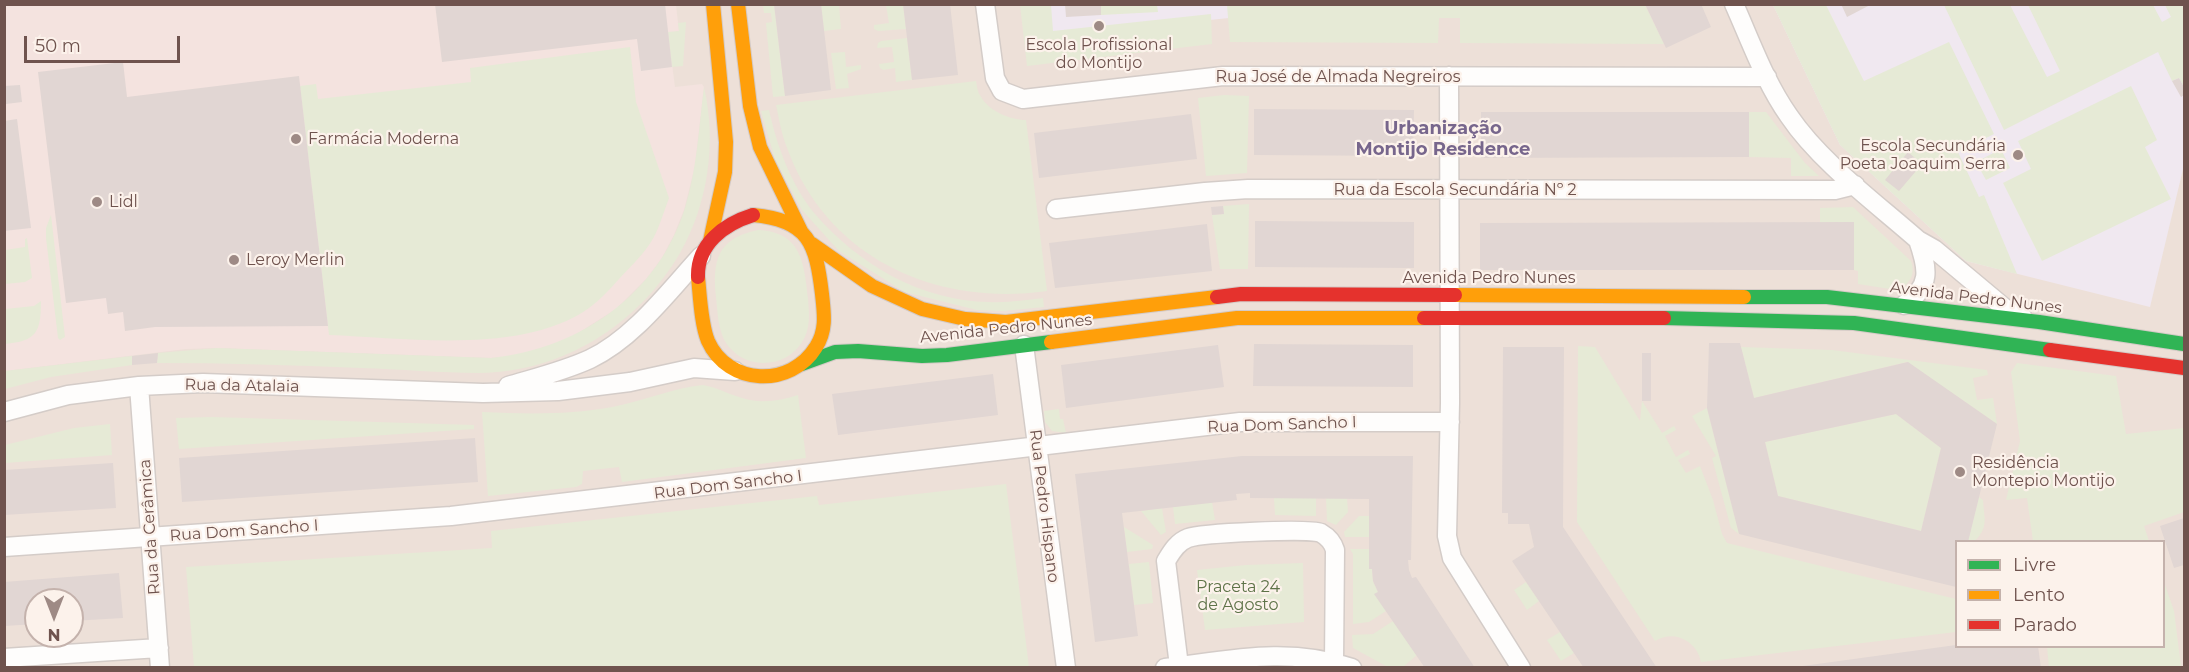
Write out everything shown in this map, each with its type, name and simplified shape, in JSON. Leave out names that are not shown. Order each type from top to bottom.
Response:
[{"type":"street","points":[[713,4],[726,141],[724,172],[698,273],[705,332],[711,348],[722,361],[736,371],[753,377],[770,377],[787,373],[802,364],[814,352],[825,319],[819,260],[812,244],[801,231],[760,147],[750,106],[738,4]]},
{"type":"street","name":"Rua José de Almada Negreiros","points":[[985,4],[995,78],[1002,91],[1023,99],[1223,76],[1767,77]]},
{"type":"street","points":[[1734,4],[1767,77],[1789,116],[1825,158],[1918,240],[1934,249],[2007,310],[2039,322]]},
{"type":"street","points":[[1449,76],[1450,422],[1447,536],[1452,558],[1521,668]]},
{"type":"street","name":"Rua da Escola Secundária Nº 2","points":[[1056,209],[1216,191],[1834,190],[1855,185]]},
{"type":"street","points":[[706,248],[721,228],[736,219],[753,215],[779,218],[801,231]]},
{"type":"street","points":[[1904,305],[1919,295],[1926,275],[1924,258],[1918,240]]},
{"type":"street","name":"Avenida Pedro Nunes","points":[[812,244],[872,286],[922,309],[965,319],[1006,322],[1241,294],[1827,297],[2039,322],[2184,344]]},
{"type":"street","name":"Rua da Atalaia","points":[[483,393],[562,370],[592,358],[619,340],[658,304],[706,248]]},
{"type":"street","name":"Avenida Pedro Nunes","points":[[802,364],[835,352],[947,355],[1237,318],[1679,318],[1854,323],[2184,366]]},
{"type":"street","name":"Rua Pedro Hispano","points":[[1024,345],[1065,668]]},
{"type":"street","name":"Rua da Atalaia","points":[[4,412],[68,395],[139,386],[203,383],[483,393],[558,391],[630,382],[694,368],[736,371]]},
{"type":"street","name":"Rua da Cerâmica","points":[[139,386],[160,668]]},
{"type":"street","name":"Rua Dom Sancho I","points":[[4,547],[470,514],[1240,422],[1450,422]]},
{"type":"street","points":[[1334,662],[1335,550],[1333,544],[1321,533],[1269,532],[1187,538],[1166,561],[1172,667],[1285,655],[1304,656],[1352,668]]},
{"type":"street","points":[[4,658],[159,648]]},
{"type":"shaded area","name":"Escola Profissional do Montijo","points":[[1571,4],[1460,18],[1229,18],[1046,37],[1043,5]]},
{"type":"shaded area","points":[[4,5],[2184,5],[2184,667],[5,667]]},
{"type":"shaded area","points":[[4,5],[676,5],[679,31],[668,33],[675,87],[702,84],[704,87],[695,166],[684,210],[662,258],[647,278],[616,309],[575,335],[555,344],[514,356],[491,358],[217,348],[186,349],[5,371]]},
{"type":"shaded area","name":"Escola Secundária Poeta Joaquim Serra","points":[[1773,5],[2182,5],[2184,12],[2184,165],[2150,307],[1966,261],[1840,145]]},
{"type":"green space","points":[[763,5],[774,5],[785,96],[773,97],[766,23],[772,22],[771,13],[764,13]]},
{"type":"green space","points":[[821,5],[839,5],[841,29],[824,31]]},
{"type":"green space","points":[[886,5],[903,5],[906,29],[878,31],[874,29],[874,25],[889,23]]},
{"type":"green space","points":[[1020,5],[1051,5],[1053,31],[1211,14],[1212,44],[1027,66]]},
{"type":"green space","points":[[1101,5],[1157,5],[1158,12],[1101,15]]},
{"type":"green space","points":[[1227,5],[1645,5],[1664,44],[1460,43],[1460,18],[1439,18],[1438,43],[1230,42]]},
{"type":"green space","points":[[1773,5],[1826,5],[1864,81],[1949,42],[1994,134],[1958,152],[1979,197],[1984,195],[2017,274],[1966,261],[1840,145]]},
{"type":"green space","points":[[1944,5],[2010,5],[2047,77],[2060,71],[2028,5],[2153,5],[2162,22],[2171,17],[2165,5],[2182,5],[2184,12],[2184,87],[2179,78],[2172,81],[2158,52],[2004,130]]},
{"type":"green space","points":[[686,22],[683,66],[672,67],[668,32],[679,31],[678,23]]},
{"type":"green space","points":[[907,38],[912,80],[896,82],[895,68],[883,70],[879,64],[894,62],[892,47],[877,48],[878,43]]},
{"type":"green space","points":[[630,47],[636,102],[669,198],[651,243],[601,298],[589,308],[562,323],[532,332],[498,338],[428,340],[329,335],[300,86],[316,84],[318,99],[471,82],[470,68]]},
{"type":"green space","points":[[845,52],[846,67],[861,65],[861,69],[847,74],[849,88],[836,89],[831,53]]},
{"type":"green space","points":[[976,81],[979,93],[988,106],[1007,116],[1026,120],[1047,291],[1005,294],[964,291],[925,281],[889,266],[856,245],[827,217],[804,184],[784,140],[776,105]]},
{"type":"green space","points":[[2131,86],[2157,140],[2145,147],[2171,199],[2042,261],[2003,183],[2031,169],[2018,141]]},
{"type":"green space","points":[[704,87],[710,129],[710,151],[703,193],[690,234],[663,279],[643,302],[595,340],[568,354],[510,371],[479,373],[284,365],[157,363],[158,353],[217,348],[491,358],[523,353],[555,343],[584,330],[611,312],[635,291],[656,267],[673,239],[685,208],[692,178]]},
{"type":"green space","points":[[1224,95],[1249,96],[1247,173],[1206,176],[1198,98]]},
{"type":"green space","points":[[769,110],[786,165],[806,203],[832,232],[871,264],[915,287],[939,295],[989,302],[1043,298],[1044,307],[1003,311],[977,310],[905,292],[839,251],[802,210],[775,159],[761,111]]},
{"type":"green space","points":[[1749,112],[1766,112],[1805,163],[1819,176],[1791,176],[1791,158],[1749,157]]},
{"type":"green space","points":[[2001,149],[2010,168],[1986,180],[1976,162]]},
{"type":"green space","points":[[1249,204],[1248,269],[1220,269],[1212,215],[1224,214],[1223,206]]},
{"type":"green space","points":[[1853,207],[1911,261],[1912,276],[1902,288],[1890,289],[1858,284],[1858,271],[1854,270],[1854,223],[1820,223],[1820,208]]},
{"type":"green space","points":[[51,215],[65,337],[60,340],[46,238],[46,228]]},
{"type":"green space","points":[[758,230],[783,236],[798,251],[805,272],[808,298],[808,326],[802,342],[787,357],[768,363],[758,363],[739,356],[727,344],[719,325],[715,284],[717,262],[726,245],[734,239]]},
{"type":"green space","points":[[27,238],[32,278],[25,282],[5,284],[5,250],[25,247]]},
{"type":"green space","points":[[41,301],[40,321],[35,333],[24,341],[5,344],[5,309],[34,306]]},
{"type":"green space","points":[[1578,346],[1595,347],[1640,421],[1642,401],[1662,433],[1674,426],[1676,430],[1665,436],[1676,457],[1688,450],[1690,454],[1678,460],[1686,473],[1700,466],[1727,543],[1955,599],[1955,632],[1701,662],[1695,648],[1684,639],[1670,636],[1655,641],[1577,522]]},
{"type":"green space","points":[[1741,347],[1832,350],[1987,370],[1988,375],[1973,378],[1977,400],[1993,398],[1997,424],[1907,362],[1754,398]]},
{"type":"green space","points":[[132,356],[132,365],[51,377],[5,389],[5,371]]},
{"type":"green space","points":[[2017,363],[2116,376],[2126,434],[2184,428],[2184,512],[2144,526],[2149,540],[2033,540],[2027,498],[2006,500],[2020,441],[2011,372]]},
{"type":"green space","points":[[703,385],[744,399],[759,401],[775,401],[798,395],[806,458],[622,482],[619,467],[583,471],[582,484],[576,487],[488,496],[482,412],[547,413],[596,410]]},
{"type":"green space","points":[[1707,408],[1739,534],[1731,528],[1712,458],[1716,456],[1692,416]]},
{"type":"green space","points":[[1059,409],[1060,419],[1063,419],[1066,433],[1052,431],[1045,422],[1044,411]]},
{"type":"green space","points":[[1896,414],[1941,448],[1921,531],[1778,496],[1765,442]]},
{"type":"green space","points":[[212,417],[474,425],[474,429],[179,449],[176,418]]},
{"type":"green space","points":[[110,424],[112,455],[5,463],[5,445],[74,428]]},
{"type":"green space","points":[[1006,484],[1029,667],[194,667],[186,567],[492,548],[491,531],[817,496],[819,505]]},
{"type":"green space","points":[[1979,497],[1983,500],[1984,526],[1976,540],[1968,540]]},
{"type":"green space","points":[[1274,498],[1316,498],[1316,516],[1275,515]]},
{"type":"green space","points":[[1326,498],[1347,498],[1348,512],[1336,525],[1327,521]]},
{"type":"green space","points":[[1212,502],[1215,520],[1175,524],[1173,507]]},
{"type":"green space","points":[[1162,508],[1166,532],[1161,535],[1141,511]]},
{"type":"green space","points":[[1359,516],[1369,516],[1369,537],[1345,537],[1344,532]]},
{"type":"green space","points":[[1124,527],[1153,545],[1152,549],[1127,552]]},
{"type":"green space","points":[[1350,549],[1369,549],[1369,569],[1372,569],[1373,581],[1378,592],[1375,594],[1386,611],[1369,622],[1353,624],[1353,554]]},
{"type":"green space","points":[[1149,562],[1153,603],[1134,605],[1129,564]]},
{"type":"green space","name":"Praceta 24 de Agosto","points":[[1303,563],[1304,622],[1205,630],[1197,570]]},
{"type":"green space","points":[[1526,582],[1539,601],[1527,610],[1514,590]]},
{"type":"green space","points":[[2165,585],[2174,611],[2181,667],[2049,667],[2047,648],[2165,648]]},
{"type":"green space","points":[[1393,621],[1417,655],[1403,667],[1388,667],[1353,648],[1352,635],[1373,634]]},
{"type":"green space","points":[[1560,632],[1574,653],[1561,661],[1547,640]]},
{"type":"building","points":[[435,4],[665,4],[672,67],[641,71],[637,39],[442,62]]},
{"type":"building","points":[[774,4],[821,4],[831,90],[785,96]]},
{"type":"building","points":[[903,4],[950,4],[958,75],[912,80]]},
{"type":"building","points":[[1065,4],[1101,4],[1101,15],[1066,17]]},
{"type":"building","points":[[1645,4],[1701,4],[1711,27],[1666,48]]},
{"type":"building","points":[[1841,4],[1872,4],[1847,17]]},
{"type":"building","name":"Leroy Merlin","points":[[123,62],[127,97],[299,76],[328,326],[155,327],[125,331],[123,312],[108,314],[106,298],[66,303],[38,72]]},
{"type":"building","points":[[2179,78],[2184,87],[2184,95],[2181,97],[2172,81]]},
{"type":"building","points":[[20,85],[22,102],[6,104],[4,86]]},
{"type":"building","points":[[1254,109],[1414,110],[1413,156],[1254,155]]},
{"type":"building","points":[[1481,112],[1749,112],[1749,157],[1481,158]]},
{"type":"building","points":[[1191,114],[1197,159],[1039,178],[1034,133]]},
{"type":"building","points":[[17,119],[31,228],[4,231],[4,121]]},
{"type":"building","points":[[1908,152],[1922,164],[1899,191],[1885,180]]},
{"type":"building","points":[[1223,206],[1224,214],[1212,215],[1211,207]]},
{"type":"building","points":[[1255,221],[1414,222],[1414,268],[1255,267]]},
{"type":"building","points":[[1854,222],[1854,270],[1480,270],[1480,223]]},
{"type":"building","points":[[1207,224],[1212,271],[1055,288],[1049,243]]},
{"type":"building","name":"Residência Montepio Montijo","points":[[1709,343],[1740,343],[1754,398],[1908,362],[1997,424],[1968,540],[1955,540],[1955,587],[1739,534],[1707,408]],"holes":[[[1896,414],[1941,448],[1921,531],[1778,496],[1765,442]]]},
{"type":"building","points":[[1254,344],[1413,345],[1413,387],[1253,386]]},
{"type":"building","points":[[1218,345],[1224,387],[1066,408],[1061,365]]},
{"type":"building","points":[[1503,347],[1564,347],[1563,527],[1657,668],[1584,668],[1512,561],[1534,547],[1529,524],[1508,524],[1508,513],[1502,513]]},
{"type":"building","points":[[158,353],[157,363],[132,365],[132,356]]},
{"type":"building","points":[[1642,353],[1651,353],[1651,401],[1642,401]]},
{"type":"building","points":[[993,374],[998,415],[838,435],[832,394]]},
{"type":"building","points":[[475,438],[478,482],[182,502],[179,458]]},
{"type":"building","points":[[1242,456],[1413,456],[1409,570],[1412,578],[1416,577],[1475,668],[1425,668],[1374,594],[1378,592],[1373,581],[1372,569],[1369,569],[1369,499],[1250,498],[1250,493],[1236,494],[1237,500],[1122,513],[1138,636],[1095,642],[1075,474]]},
{"type":"building","points":[[113,463],[116,508],[4,515],[4,470]]},
{"type":"building","points":[[2184,518],[2184,565],[2174,568],[2160,526]]},
{"type":"building","points":[[119,573],[123,618],[84,620],[84,588],[24,588],[24,625],[4,626],[4,582]]},
{"type":"building","points":[[1955,645],[1955,648],[2038,648],[2041,668],[1788,668]]},
{"type":"traffic: fast","points":[[1744,297],[1827,297],[2039,322],[2184,344]]},
{"type":"traffic: fast","points":[[1664,318],[1854,323],[2050,350]]},
{"type":"traffic: fast","points":[[802,364],[835,352],[947,355],[1051,342]]},
{"type":"traffic: slow","points":[[710,241],[725,172],[726,142],[713,4]]},
{"type":"traffic: slow","points":[[738,4],[750,106],[760,147],[801,231]]},
{"type":"traffic: slow","points":[[698,277],[702,318],[708,341],[717,356],[730,367],[760,376],[776,375],[791,370],[805,360],[819,341],[824,321],[817,261],[812,248],[798,229],[787,222],[753,215]]},
{"type":"traffic: slow","points":[[812,244],[872,286],[922,309],[965,319],[1006,322],[1217,297]]},
{"type":"traffic: slow","points":[[1455,295],[1744,297]]},
{"type":"traffic: slow","points":[[1051,342],[1237,318],[1424,318]]},
{"type":"traffic: jam","points":[[698,277],[702,255],[714,237],[732,224],[753,215]]},
{"type":"traffic: jam","points":[[1217,297],[1241,294],[1455,295]]},
{"type":"traffic: jam","points":[[1424,318],[1664,318]]},
{"type":"traffic: jam","points":[[2050,350],[2184,368]]},
{"type":"place","name":"Escola Profissional do Montijo","points":[[1099,26]]},
{"type":"place","name":"Farmácia Moderna","points":[[296,139]]},
{"type":"place","name":"Escola Secundária Poeta Joaquim Serra","points":[[2018,155]]},
{"type":"place","name":"Lidl","points":[[97,202]]},
{"type":"place","name":"Leroy Merlin","points":[[234,260]]},
{"type":"place","name":"Residência Montepio Montijo","points":[[1960,472]]},
{"type":"district","name":"Urbanização Montijo Residence","points":[[1443,139]]}]
